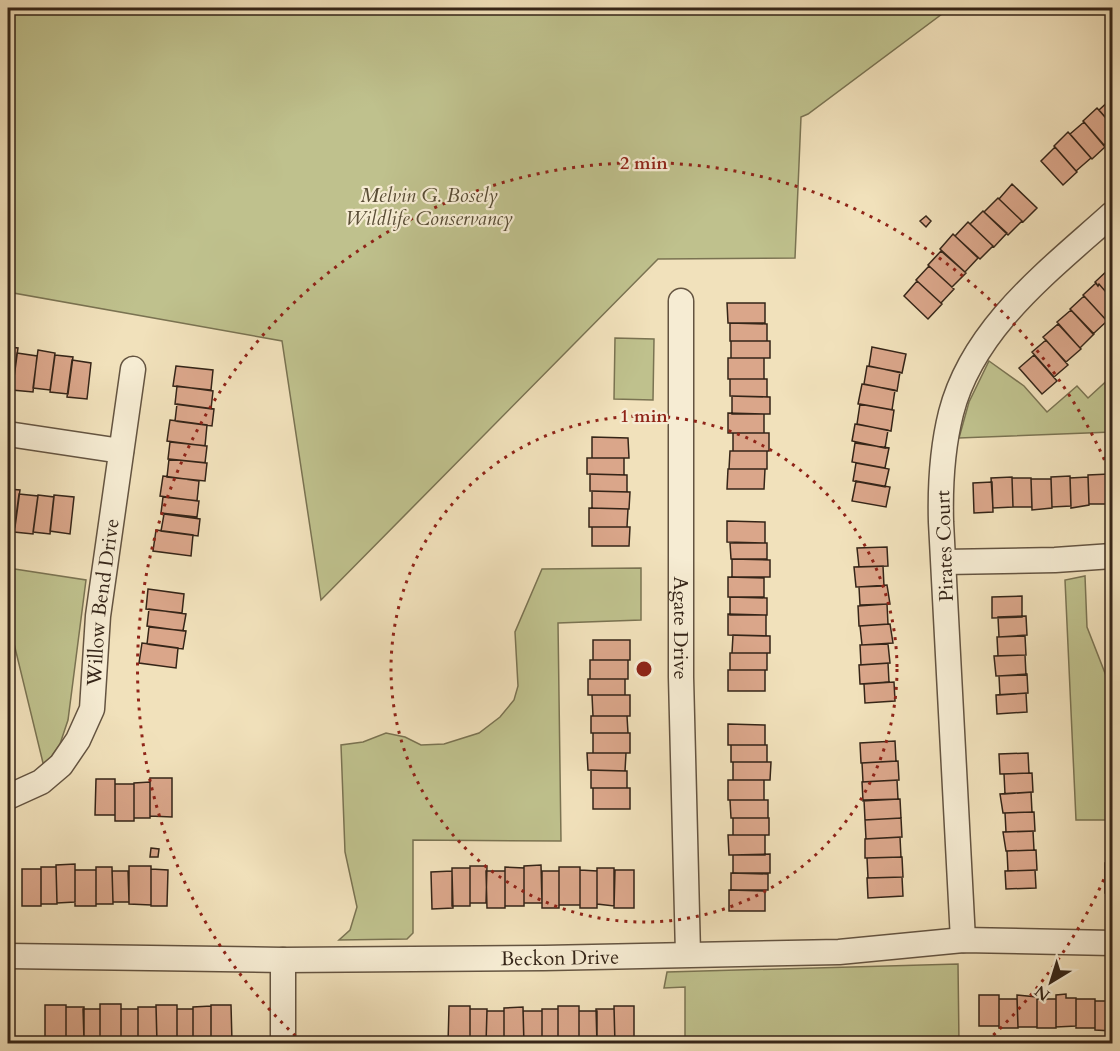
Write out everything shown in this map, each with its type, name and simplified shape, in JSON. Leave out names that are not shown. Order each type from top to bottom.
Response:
[{"type":"street","name":"Pirates Court","points":[[963,940],[940,490],[944,447],[952,411],[965,376],[992,332],[1050,269],[1113,214]]},
{"type":"street","name":"Agate Drive","points":[[681,301],[681,677],[688,954]]},
{"type":"street","name":"Willow Bend Drive","points":[[8,797],[41,782],[61,765],[78,740],[92,709],[98,616],[133,369]]},
{"type":"street","points":[[8,434],[121,451]]},
{"type":"street","points":[[944,562],[1055,560],[1113,556]]},
{"type":"street","name":"Beckon Drive","points":[[8,956],[283,960],[544,958],[839,952],[963,940],[1113,943]]},
{"type":"street","points":[[283,960],[283,1044]]},
{"type":"green space","name":"Melvin G. Bosely Wildlife Conservancy","points":[[8,8],[950,8],[801,117],[795,258],[658,259],[321,600],[282,341],[8,292]]},
{"type":"green space","points":[[615,338],[654,339],[653,400],[614,399]]},
{"type":"green space","points":[[989,361],[1024,386],[1047,412],[1077,386],[1088,398],[1112,376],[1112,432],[959,438],[969,402]]},
{"type":"green space","points":[[8,568],[86,580],[68,720],[60,744],[44,767],[8,619]]},
{"type":"green space","points":[[641,568],[641,620],[558,623],[561,841],[413,840],[413,933],[407,939],[339,940],[350,930],[357,907],[345,852],[341,745],[363,742],[386,733],[405,737],[421,745],[444,744],[479,733],[500,717],[514,700],[518,686],[515,632],[542,569]]},
{"type":"green space","points":[[1085,576],[1087,627],[1112,691],[1112,820],[1076,820],[1065,580]]},
{"type":"green space","points":[[958,964],[959,1043],[685,1043],[685,987],[664,988],[667,972]]},
{"type":"building","points":[[1112,98],[1112,125],[1099,110]]},
{"type":"building","points":[[1097,108],[1112,125],[1112,138],[1104,145],[1083,121]]},
{"type":"building","points":[[1084,122],[1105,147],[1092,159],[1070,134]]},
{"type":"building","points":[[1068,132],[1091,158],[1076,171],[1054,146]]},
{"type":"building","points":[[1055,147],[1077,172],[1063,185],[1041,161]]},
{"type":"building","points":[[1012,184],[1037,208],[1023,222],[999,199]]},
{"type":"building","points":[[998,198],[1022,221],[1008,235],[984,212]]},
{"type":"building","points":[[983,211],[1007,233],[994,247],[970,224]]},
{"type":"building","points":[[926,216],[931,221],[926,227],[920,221]]},
{"type":"building","points":[[968,222],[993,246],[980,259],[955,236]]},
{"type":"building","points":[[953,234],[978,258],[965,272],[940,249]]},
{"type":"building","points":[[941,251],[966,273],[952,287],[928,265]]},
{"type":"building","points":[[929,266],[954,289],[941,303],[916,280]]},
{"type":"building","points":[[1110,268],[1112,270],[1112,299],[1095,282]]},
{"type":"building","points":[[917,281],[942,304],[928,319],[904,296]]},
{"type":"building","points":[[1096,283],[1112,299],[1112,318],[1108,322],[1083,295]]},
{"type":"building","points":[[1084,296],[1107,321],[1093,334],[1070,309]]},
{"type":"building","points":[[727,303],[765,303],[765,323],[728,323]]},
{"type":"building","points":[[1071,310],[1094,334],[1080,348],[1057,322]]},
{"type":"building","points":[[730,323],[767,324],[767,341],[730,341]]},
{"type":"building","points":[[1058,324],[1081,349],[1066,362],[1043,337]]},
{"type":"building","points":[[1046,340],[1068,365],[1054,377],[1032,352]]},
{"type":"building","points":[[731,341],[770,341],[770,358],[731,358]]},
{"type":"building","points":[[8,347],[18,348],[13,385],[8,385]]},
{"type":"building","points":[[872,347],[906,354],[902,373],[869,366]]},
{"type":"building","points":[[38,350],[55,353],[50,390],[33,388]]},
{"type":"building","points":[[17,353],[37,356],[33,392],[12,390]]},
{"type":"building","points":[[55,355],[73,357],[68,394],[50,392]]},
{"type":"building","points":[[1034,355],[1057,381],[1042,394],[1019,368]]},
{"type":"building","points":[[728,358],[764,358],[764,379],[728,379]]},
{"type":"building","points":[[72,360],[91,363],[87,399],[67,397]]},
{"type":"building","points":[[176,366],[213,370],[211,390],[173,386]]},
{"type":"building","points":[[867,366],[900,372],[897,391],[864,384]]},
{"type":"building","points":[[730,379],[767,379],[767,397],[730,396]]},
{"type":"building","points":[[862,384],[895,390],[892,410],[858,404]]},
{"type":"building","points":[[177,386],[213,391],[211,409],[175,404]]},
{"type":"building","points":[[732,396],[770,397],[770,414],[732,414]]},
{"type":"building","points":[[177,404],[214,409],[212,426],[175,421]]},
{"type":"building","points":[[860,404],[894,410],[891,431],[857,424]]},
{"type":"building","points":[[728,413],[764,414],[764,433],[728,433]]},
{"type":"building","points":[[170,420],[207,425],[205,446],[167,441]]},
{"type":"building","points":[[855,424],[888,430],[885,448],[852,441]]},
{"type":"building","points":[[733,433],[769,433],[769,451],[733,451]]},
{"type":"building","points":[[592,437],[628,438],[629,458],[592,458]]},
{"type":"building","points":[[170,442],[207,446],[205,463],[168,459]]},
{"type":"building","points":[[855,443],[889,448],[885,468],[852,462]]},
{"type":"building","points":[[730,451],[767,451],[767,469],[729,469]]},
{"type":"building","points":[[587,458],[624,458],[624,475],[587,474]]},
{"type":"building","points":[[169,459],[207,463],[205,481],[167,477]]},
{"type":"building","points":[[856,463],[889,469],[885,487],[853,481]]},
{"type":"building","points":[[728,469],[765,469],[764,489],[727,489]]},
{"type":"building","points":[[590,474],[627,475],[627,492],[590,491]]},
{"type":"building","points":[[1109,474],[1110,504],[1089,504],[1088,475]]},
{"type":"building","points":[[163,476],[199,481],[197,501],[160,496]]},
{"type":"building","points":[[1070,476],[1071,506],[1052,507],[1051,477]]},
{"type":"building","points":[[1109,476],[1112,476],[1112,506],[1110,506]]},
{"type":"building","points":[[1012,477],[1013,507],[993,508],[991,478]]},
{"type":"building","points":[[1088,477],[1089,505],[1071,508],[1070,478]]},
{"type":"building","points":[[1012,478],[1031,478],[1032,507],[1013,507]]},
{"type":"building","points":[[1031,479],[1051,479],[1052,508],[1032,510]]},
{"type":"building","points":[[856,481],[890,487],[886,507],[852,501]]},
{"type":"building","points":[[992,482],[993,512],[974,513],[973,483]]},
{"type":"building","points":[[8,489],[20,490],[15,527],[8,526]]},
{"type":"building","points":[[592,491],[630,492],[629,509],[592,508]]},
{"type":"building","points":[[19,494],[38,496],[33,534],[14,532]]},
{"type":"building","points":[[38,495],[54,497],[50,534],[33,532]]},
{"type":"building","points":[[54,495],[74,497],[70,534],[50,531]]},
{"type":"building","points":[[163,497],[199,501],[197,517],[161,513]]},
{"type":"building","points":[[589,508],[628,509],[627,527],[589,527]]},
{"type":"building","points":[[164,514],[200,519],[198,536],[161,531]]},
{"type":"building","points":[[727,521],[765,522],[765,543],[727,542]]},
{"type":"building","points":[[592,527],[630,527],[629,546],[592,546]]},
{"type":"building","points":[[156,530],[193,535],[191,556],[153,551]]},
{"type":"building","points":[[730,543],[767,543],[767,559],[731,559]]},
{"type":"building","points":[[887,547],[888,566],[859,567],[857,548]]},
{"type":"building","points":[[732,559],[770,560],[770,577],[732,577]]},
{"type":"building","points":[[883,566],[884,586],[856,587],[854,567]]},
{"type":"building","points":[[728,577],[764,578],[764,597],[728,597]]},
{"type":"building","points":[[887,585],[890,604],[860,605],[859,587]]},
{"type":"building","points":[[148,589],[184,594],[182,613],[146,609]]},
{"type":"building","points":[[1022,596],[1022,617],[992,618],[992,597]]},
{"type":"building","points":[[730,597],[767,598],[767,615],[730,615]]},
{"type":"building","points":[[887,604],[888,624],[859,626],[858,606]]},
{"type":"building","points":[[149,609],[186,614],[183,631],[147,626]]},
{"type":"building","points":[[728,614],[766,615],[766,636],[728,635]]},
{"type":"building","points":[[1026,616],[1027,635],[999,637],[998,617]]},
{"type":"building","points":[[890,624],[893,643],[862,645],[860,626]]},
{"type":"building","points":[[149,627],[186,631],[183,649],[147,644]]},
{"type":"building","points":[[733,635],[770,636],[770,653],[732,653]]},
{"type":"building","points":[[1025,636],[1026,655],[998,656],[997,637]]},
{"type":"building","points":[[593,640],[630,640],[630,660],[593,660]]},
{"type":"building","points":[[142,643],[178,648],[176,668],[139,663]]},
{"type":"building","points":[[888,644],[890,663],[861,665],[860,645]]},
{"type":"building","points":[[730,653],[767,653],[767,670],[730,670]]},
{"type":"building","points":[[1025,655],[1026,675],[996,676],[994,656]]},
{"type":"building","points":[[590,660],[628,660],[628,679],[590,679]]},
{"type":"building","points":[[888,663],[889,682],[860,684],[859,665]]},
{"type":"building","points":[[728,670],[765,670],[765,691],[728,691]]},
{"type":"building","points":[[1027,674],[1028,693],[1000,695],[999,676]]},
{"type":"building","points":[[588,679],[625,679],[625,695],[588,695]]},
{"type":"building","points":[[894,682],[895,701],[865,703],[864,684]]},
{"type":"building","points":[[1026,693],[1027,712],[997,714],[996,695]]},
{"type":"building","points":[[592,695],[630,695],[630,716],[593,716]]},
{"type":"building","points":[[591,716],[627,716],[628,733],[591,733]]},
{"type":"building","points":[[728,724],[765,725],[765,745],[728,745]]},
{"type":"building","points":[[593,733],[630,733],[630,753],[593,753]]},
{"type":"building","points":[[10,735],[14,753],[8,755],[8,736]]},
{"type":"building","points":[[895,741],[896,761],[861,763],[860,743]]},
{"type":"building","points":[[731,745],[767,745],[767,762],[731,762]]},
{"type":"building","points":[[587,753],[626,753],[625,771],[588,770]]},
{"type":"building","points":[[1028,753],[1029,773],[1000,774],[999,754]]},
{"type":"building","points":[[898,761],[899,780],[863,782],[862,763]]},
{"type":"building","points":[[733,762],[771,762],[770,780],[733,780]]},
{"type":"building","points":[[591,770],[627,771],[627,788],[591,788]]},
{"type":"building","points":[[1032,773],[1033,792],[1005,794],[1004,774]]},
{"type":"building","points":[[150,778],[172,778],[172,817],[150,816]]},
{"type":"building","points":[[96,779],[115,779],[115,815],[95,815]]},
{"type":"building","points":[[728,780],[764,780],[764,800],[728,800]]},
{"type":"building","points":[[897,780],[898,799],[863,801],[862,782]]},
{"type":"building","points":[[150,782],[150,818],[134,818],[134,783]]},
{"type":"building","points":[[115,784],[134,784],[134,821],[115,821]]},
{"type":"building","points":[[593,788],[630,788],[630,809],[593,809]]},
{"type":"building","points":[[1031,792],[1032,812],[1003,813],[1000,794]]},
{"type":"building","points":[[900,799],[901,818],[865,820],[864,800]]},
{"type":"building","points":[[730,800],[768,800],[768,818],[731,818]]},
{"type":"building","points":[[1034,812],[1035,831],[1006,832],[1005,813]]},
{"type":"building","points":[[733,818],[769,818],[769,835],[733,835]]},
{"type":"building","points":[[901,818],[902,837],[866,839],[865,820]]},
{"type":"building","points":[[1033,831],[1034,850],[1006,851],[1003,832]]},
{"type":"building","points":[[728,835],[765,835],[765,855],[729,855]]},
{"type":"building","points":[[900,837],[901,857],[865,858],[865,839]]},
{"type":"building","points":[[151,848],[159,849],[158,857],[150,857]]},
{"type":"building","points":[[1036,850],[1037,870],[1008,871],[1007,851]]},
{"type":"building","points":[[770,854],[770,873],[733,873],[733,855]]},
{"type":"building","points":[[902,857],[903,877],[868,878],[867,858]]},
{"type":"building","points":[[1105,863],[1112,863],[1112,893],[1105,893]]},
{"type":"building","points":[[75,864],[75,902],[57,903],[56,865]]},
{"type":"building","points":[[541,865],[542,903],[524,903],[524,866]]},
{"type":"building","points":[[129,866],[151,866],[151,905],[129,904]]},
{"type":"building","points":[[470,866],[487,866],[486,903],[470,903]]},
{"type":"building","points":[[41,867],[56,867],[57,904],[41,904]]},
{"type":"building","points":[[96,867],[112,867],[113,904],[96,904]]},
{"type":"building","points":[[505,867],[524,868],[524,906],[505,906]]},
{"type":"building","points":[[559,867],[580,867],[580,905],[559,905]]},
{"type":"building","points":[[452,868],[470,868],[470,906],[452,906]]},
{"type":"building","points":[[597,868],[614,868],[614,906],[597,904]]},
{"type":"building","points":[[22,869],[41,869],[41,906],[22,906]]},
{"type":"building","points":[[151,869],[168,870],[167,906],[151,906]]},
{"type":"building","points":[[75,870],[96,870],[96,906],[75,906]]},
{"type":"building","points":[[580,870],[597,871],[597,908],[580,908]]},
{"type":"building","points":[[615,870],[634,870],[634,908],[614,908]]},
{"type":"building","points":[[1035,870],[1036,888],[1006,889],[1005,871]]},
{"type":"building","points":[[112,871],[128,871],[129,902],[113,902]]},
{"type":"building","points":[[452,871],[453,908],[432,909],[431,872]]},
{"type":"building","points":[[486,871],[505,871],[505,908],[487,908]]},
{"type":"building","points":[[542,871],[559,871],[559,908],[542,908]]},
{"type":"building","points":[[731,873],[768,874],[768,890],[731,890]]},
{"type":"building","points":[[902,877],[903,896],[868,898],[867,878]]},
{"type":"building","points":[[729,890],[765,891],[765,911],[729,911]]},
{"type":"building","points":[[1066,994],[1066,998],[1076,998],[1076,1026],[1056,1027],[1056,995]]},
{"type":"building","points":[[979,995],[999,995],[999,1026],[979,1026]]},
{"type":"building","points":[[1017,995],[1037,997],[1037,1027],[1018,1027]]},
{"type":"building","points":[[999,999],[1017,999],[1018,1028],[999,1028]]},
{"type":"building","points":[[1037,999],[1056,999],[1056,1028],[1037,1028]]},
{"type":"building","points":[[1076,999],[1095,999],[1095,1028],[1076,1028]]},
{"type":"building","points":[[1095,1001],[1112,1001],[1112,1031],[1095,1030]]},
{"type":"building","points":[[100,1004],[121,1004],[121,1042],[100,1042]]},
{"type":"building","points":[[45,1005],[66,1005],[66,1041],[45,1041]]},
{"type":"building","points":[[156,1005],[177,1005],[177,1042],[157,1042]]},
{"type":"building","points":[[211,1005],[231,1005],[232,1042],[211,1042]]},
{"type":"building","points":[[211,1006],[211,1044],[193,1044],[193,1007]]},
{"type":"building","points":[[449,1006],[470,1006],[470,1044],[448,1044]]},
{"type":"building","points":[[558,1006],[579,1006],[579,1044],[558,1044]]},
{"type":"building","points":[[614,1006],[634,1006],[634,1043],[615,1044]]},
{"type":"building","points":[[66,1007],[84,1007],[84,1044],[66,1044]]},
{"type":"building","points":[[138,1007],[156,1007],[157,1044],[138,1044]]},
{"type":"building","points":[[523,1007],[524,1044],[504,1044],[504,1008]]},
{"type":"building","points":[[83,1009],[100,1009],[100,1041],[84,1040]]},
{"type":"building","points":[[121,1009],[138,1009],[138,1044],[121,1044]]},
{"type":"building","points":[[177,1009],[193,1009],[193,1041],[177,1040]]},
{"type":"building","points":[[470,1009],[487,1009],[486,1044],[470,1044]]},
{"type":"building","points":[[542,1009],[558,1009],[558,1044],[542,1044]]},
{"type":"building","points":[[596,1009],[614,1009],[615,1044],[597,1044]]},
{"type":"building","points":[[487,1011],[504,1011],[504,1044],[486,1044]]},
{"type":"building","points":[[523,1011],[542,1011],[542,1044],[524,1044]]},
{"type":"building","points":[[579,1011],[597,1011],[597,1044],[579,1044]]}]
